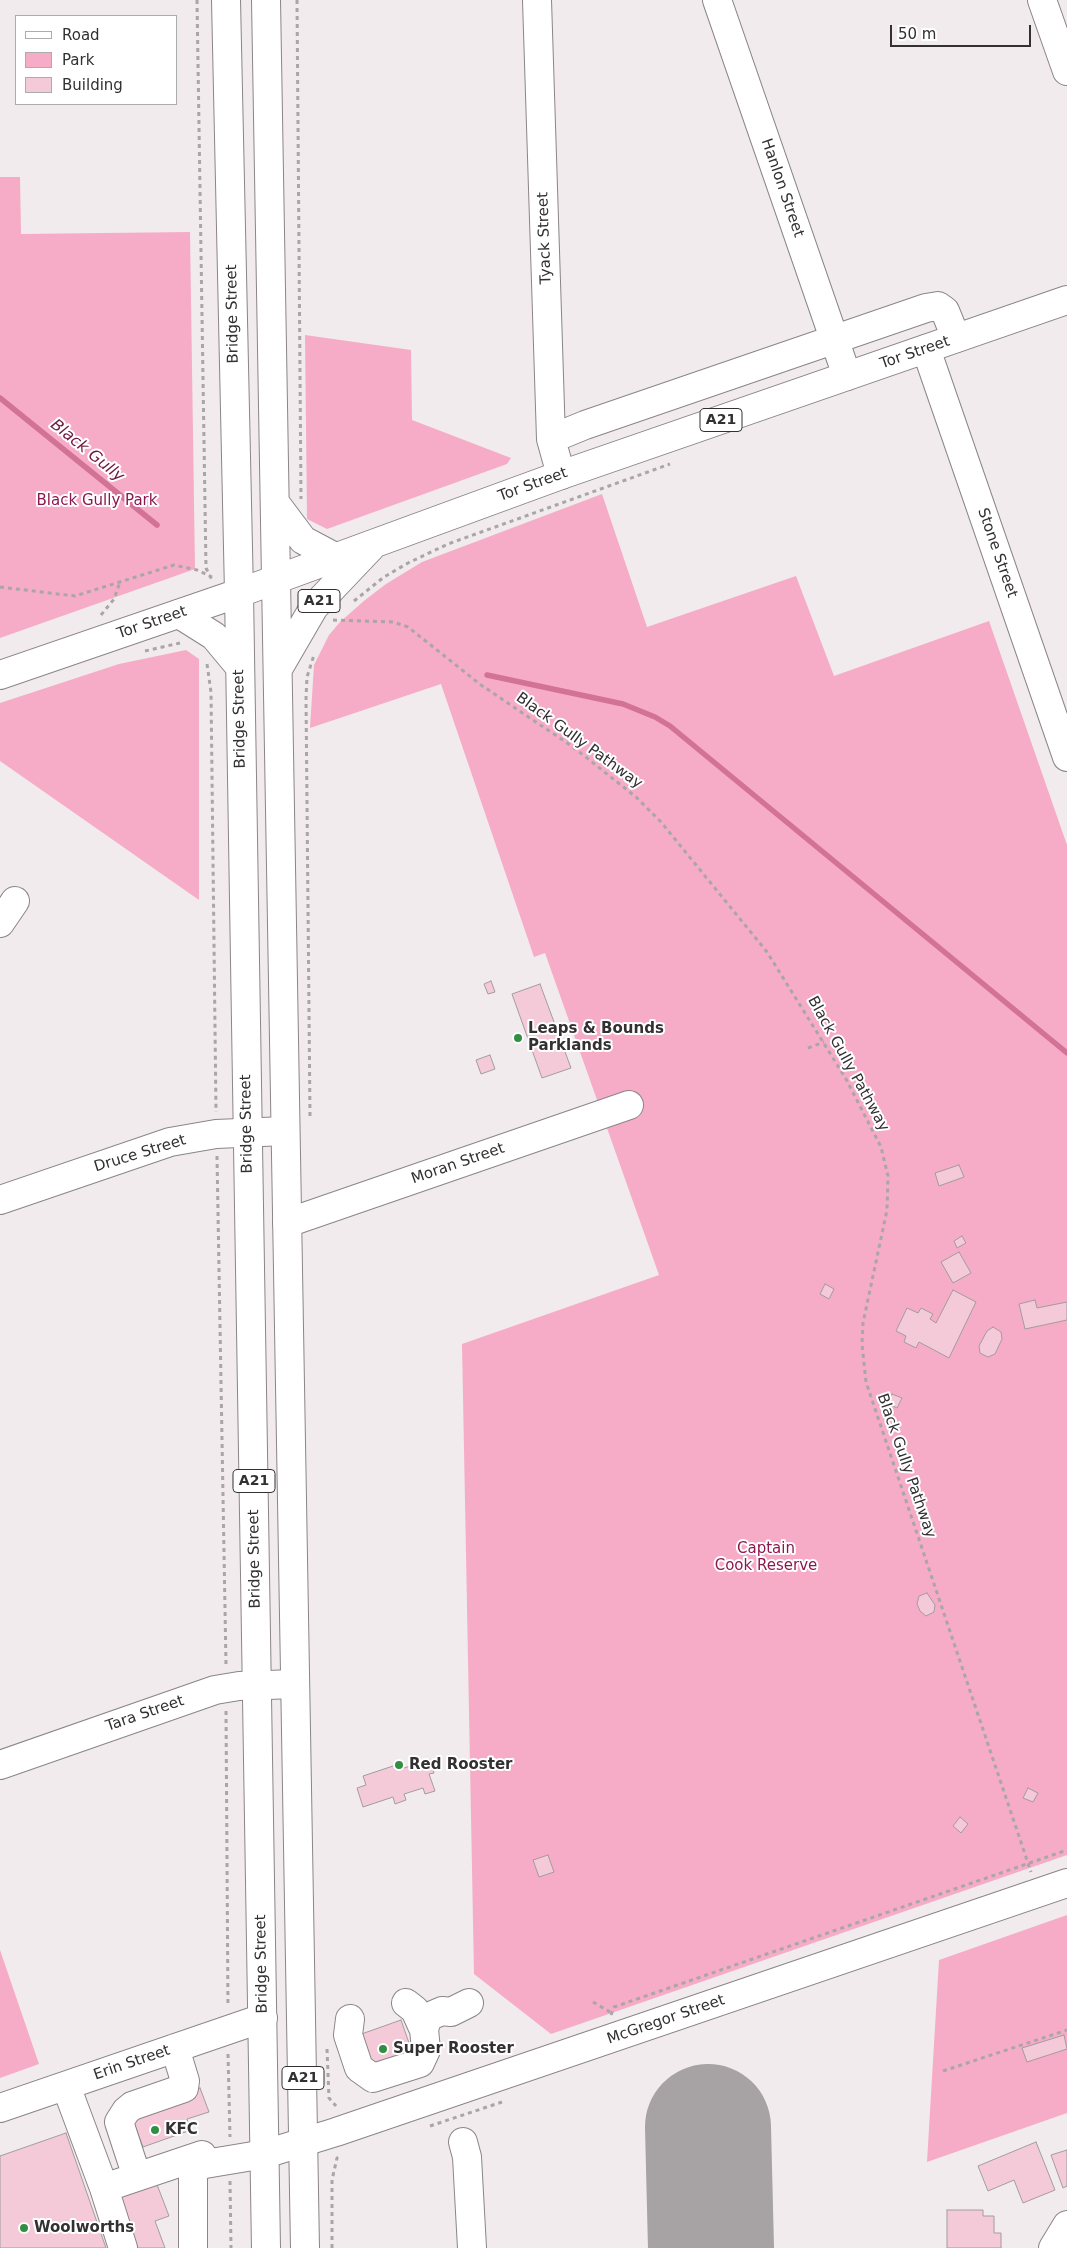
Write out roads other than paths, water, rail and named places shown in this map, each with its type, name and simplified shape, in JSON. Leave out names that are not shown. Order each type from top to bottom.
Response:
[{"type":"main road","name":"Bridge Street","points":[[226,0],[239,593],[246,1132],[258,1684],[266,2248]]},
{"type":"main road","points":[[266,0],[288,504],[276,579],[278,670]]},
{"type":"main road","name":"Tyack Street","points":[[537,0],[551,439],[561,475]]},
{"type":"main road","name":"Hanlon Street","points":[[718,0],[846,376]]},
{"type":"main road","points":[[1042,0],[1067,72]]},
{"type":"main road","name":"Tor Street","points":[[0,675],[239,593],[561,475],[1067,300]]},
{"type":"main road","points":[[551,439],[585,425],[834,338],[935,306],[945,311],[956,338]]},
{"type":"main road","name":"Stone Street","points":[[926,349],[1067,757]]},
{"type":"main road","points":[[288,504],[299,537],[335,557]]},
{"type":"main road","name":"A21","points":[[306,2248],[287,1223],[298,1128],[278,670],[314,607],[376,543]]},
{"type":"main road","points":[[179,614],[214,636],[239,666]]},
{"type":"main road","points":[[0,923],[15,901]]},
{"type":"main road","name":"Moran Street","points":[[287,1223],[629,1105]]},
{"type":"main road","name":"Druce Street","points":[[0,1200],[170,1142],[216,1134],[298,1128]]},
{"type":"main road","name":"Tara Street","points":[[0,1765],[226,1687],[258,1684],[295,1684]]},
{"type":"main road","name":"McGregor Street","points":[[104,2188],[192,2162],[265,2154],[304,2142],[1067,1883]]},
{"type":"main road","points":[[350,2019],[348,2035],[359,2068],[373,2078],[420,2063],[426,2050],[424,2022],[434,2013],[450,2012],[469,2003]]},
{"type":"main road","points":[[406,2004],[415,2010],[424,2030]]},
{"type":"main road","name":"Erin Street","points":[[0,2108],[263,2018]]},
{"type":"main road","points":[[137,2177],[119,2122],[126,2111],[132,2106],[184,2088],[185,2081],[175,2048]]},
{"type":"main road","points":[[66,2086],[104,2188],[123,2248]]},
{"type":"main road","points":[[463,2248],[459,2149],[467,2157],[472,2248]]},
{"type":"main road","points":[[192,2162],[193,2248]]},
{"type":"main road","points":[[104,2188],[102,2206],[117,2248]]},
{"type":"main road","points":[[1053,2248],[1067,2226]]},
{"type":"waterway","name":"Black Gully","points":[[0,398],[157,525]]},
{"type":"waterway","points":[[487,675],[623,704],[655,717],[670,726],[1067,1053]]},
{"type":"place","name":"Leaps & Bounds Parklands","points":[[518,1038]]},
{"type":"place","name":"Red Rooster","points":[[399,1765]]},
{"type":"place","name":"Super Rooster","points":[[383,2049]]},
{"type":"place","name":"KFC","points":[[155,2130]]},
{"type":"place","name":"Woolworths","points":[[24,2228]]},
{"type":"park label","name":"Black Gully Park","points":[[97,501]]},
{"type":"park label","name":"Captain Cook Reserve","points":[[766,1558]]}]
